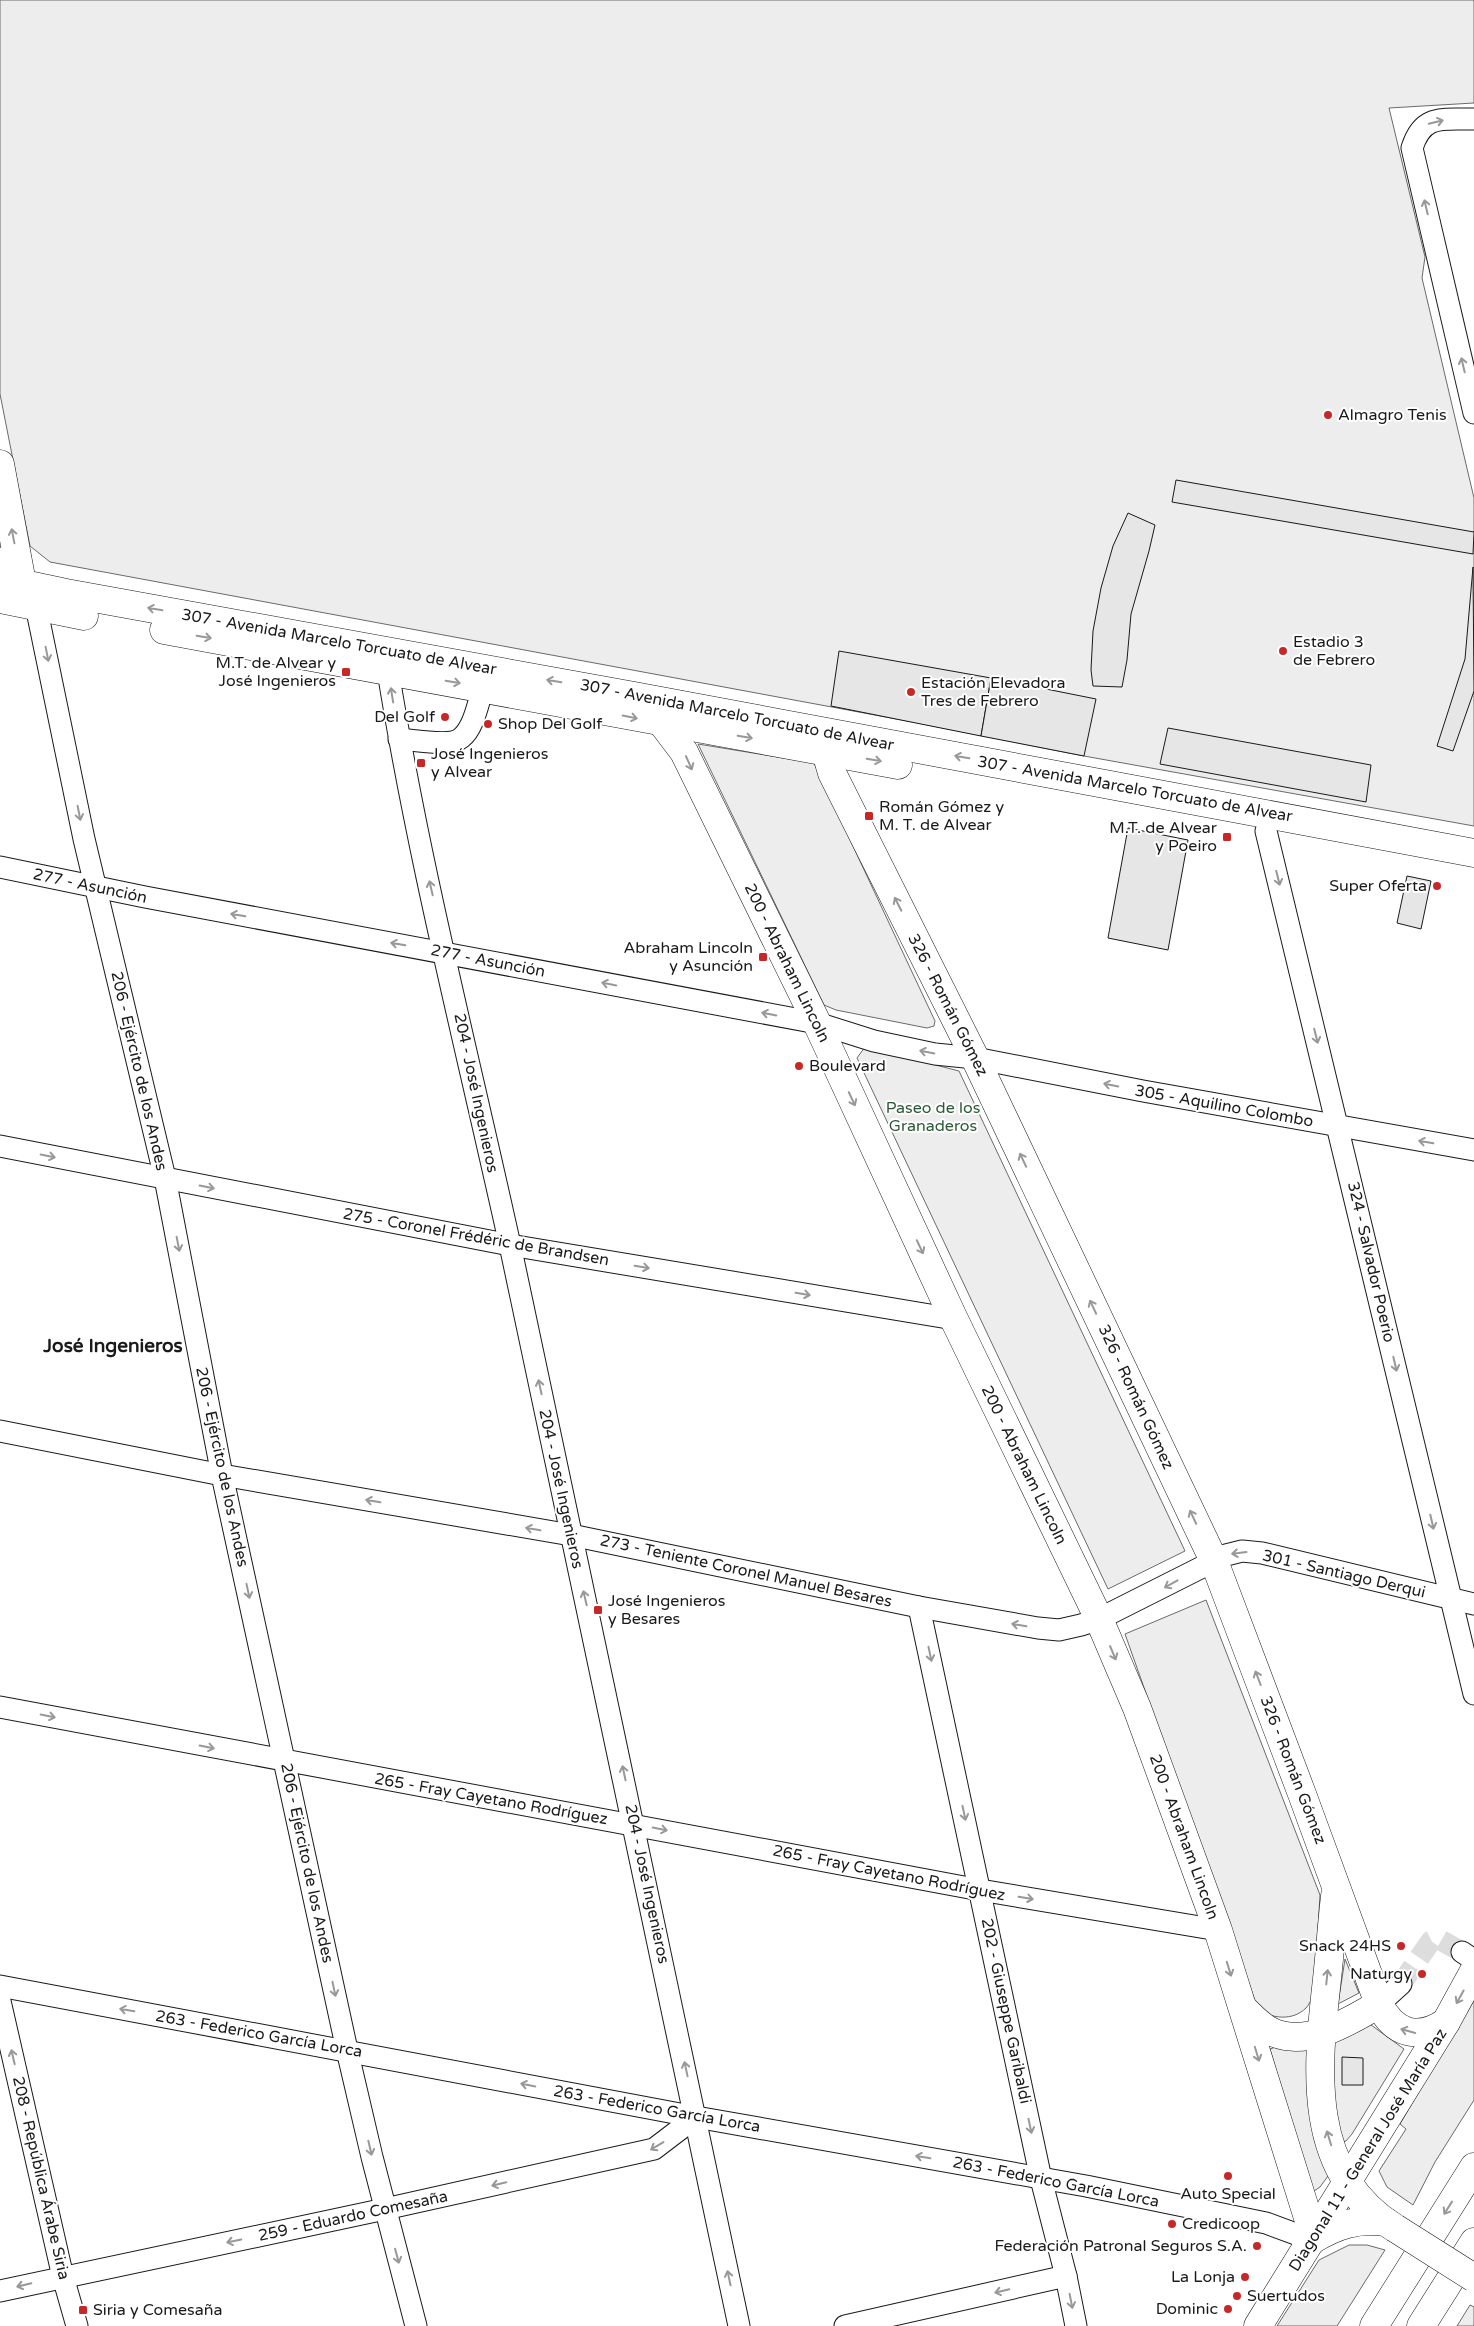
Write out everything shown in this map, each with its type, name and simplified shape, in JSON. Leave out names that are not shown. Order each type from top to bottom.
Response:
[{"type":"main road","points":[[0,464],[19,590]]},
{"type":"main road","name":"307 - Avenida Marcelo Torcuato de Alvear","points":[[0,599],[19,590],[826,742],[1266,830],[1474,869]]},
{"type":"main road","name":"307 - Avenida Marcelo Torcuato de Alvear","points":[[390,661],[483,688],[662,723],[826,742],[1474,853]]},
{"type":"main road","name":"200 - Abraham Lincoln","points":[[662,723],[684,752],[817,1023],[954,1319],[1099,1619],[1140,1717],[1218,1930],[1313,2239]]},
{"type":"main road","name":"326 - Román Gómez","points":[[826,742],[832,773],[975,1058],[1214,1561],[1302,1794],[1378,2004],[1391,2023],[1408,2032],[1423,2033],[1446,2022]]},
{"type":"main road","points":[[1336,1888],[1321,2033],[1320,2099],[1331,2146],[1348,2182],[1390,2225],[1474,2278]]},
{"type":"main road","name":"Diagonal 11 - General José María Paz","points":[[1258,2326],[1446,2022],[1470,1961]]},
{"type":"main road","points":[[1243,2008],[1268,2030],[1284,2036],[1302,2036],[1321,2033],[1350,2020],[1378,2004]]},
{"type":"main road","points":[[1374,2326],[1474,2167]]},
{"type":"main road","points":[[1313,2239],[1326,2231],[1363,2221],[1390,2225]]},
{"type":"main road","points":[[1421,2326],[1474,2242]]},
{"type":"street","points":[[1474,119],[1436,120],[1425,125],[1417,133],[1412,148],[1474,413]]},
{"type":"street","points":[[0,558],[19,590]]},
{"type":"street","name":"206 - Ejército de los Andes","points":[[19,590],[96,886],[165,1178],[222,1475],[286,1762],[347,2050],[385,2209],[416,2326]]},
{"type":"street","name":"204 - José Ingenieros","points":[[390,661],[399,739],[635,1825],[739,2326]]},
{"type":"street","points":[[399,739],[451,743],[461,739],[468,731],[483,688]]},
{"type":"street","name":"324 - Salvador Poerio","points":[[1266,830],[1474,1694]]},
{"type":"street","name":"277 - Asunción","points":[[0,867],[134,895],[817,1023],[874,1041],[935,1054],[975,1058]]},
{"type":"street","name":"305 - Aquilino Colombo","points":[[975,1058],[1338,1127],[1474,1150]]},
{"type":"street","name":"275 - Coronel Frédéric de Brandsen","points":[[0,1146],[510,1245],[954,1319]]},
{"type":"street","name":"273 - Teniente Coronel Manuel Besares","points":[[0,1431],[222,1475],[571,1535],[920,1607],[1038,1628],[1059,1630],[1081,1626],[1099,1619],[1214,1561]]},
{"type":"street","name":"301 - Santiago Derqui","points":[[1214,1561],[1226,1555],[1242,1551],[1262,1554],[1474,1604]]},
{"type":"street","name":"202 - Giuseppe Garibaldi","points":[[920,1607],[1041,2179],[1066,2276],[1076,2326]]},
{"type":"street","name":"265 - Fray Cayetano Rodríguez","points":[[0,1706],[286,1762],[980,1890],[1218,1930]]},
{"type":"street","points":[[1378,2004],[1401,1984]]},
{"type":"street","name":"263 - Federico García Lorca","points":[[0,1986],[696,2117],[1041,2179],[1266,2223],[1313,2239]]},
{"type":"street","name":"208 - República Árabe Siria","points":[[0,2001],[62,2277],[77,2326]]},
{"type":"street","name":"259 - Eduardo Comesaña","points":[[0,2291],[385,2209],[654,2149],[696,2117]]},
{"type":"street","points":[[845,2326],[1066,2276]]},
{"type":"green space","points":[[0,0],[1474,0],[1474,103],[1389,108],[1425,257],[1422,278],[1474,498],[1474,826],[1084,756],[918,723],[50,562],[30,546],[0,394]]},
{"type":"green space","points":[[698,744],[814,763],[935,1021],[934,1026],[927,1028],[836,1010],[824,1005]]},
{"type":"green space","name":"Paseo de los Granaderos","points":[[865,1047],[959,1071],[1185,1551],[1108,1589],[857,1058]]},
{"type":"green space","points":[[1206,1600],[1320,1895],[1314,1994],[1306,2008],[1289,2017],[1276,2017],[1258,2009],[1125,1634]]},
{"type":"green space","points":[[1345,1959],[1359,1993],[1338,2004]]},
{"type":"green space","points":[[1474,1998],[1474,2100],[1435,2162],[1413,2205],[1387,2187],[1379,2171],[1406,2129],[1400,2124]]},
{"type":"green space","points":[[1367,2022],[1404,2049],[1352,2134],[1346,2141],[1342,2142],[1334,2109],[1330,2035]]},
{"type":"green space","points":[[1309,2035],[1310,2109],[1328,2176],[1320,2187],[1311,2193],[1270,2049]]},
{"type":"green space","points":[[1349,2245],[1367,2245],[1385,2250],[1337,2326],[1277,2326],[1319,2260]]},
{"type":"green space","points":[[1470,2305],[1474,2307],[1474,2326],[1457,2326]]},
{"type":"building","points":[[1176,480],[1474,532],[1473,554],[1172,502]]},
{"type":"building","points":[[1128,513],[1155,525],[1131,614],[1127,660],[1122,687],[1093,686],[1091,670],[1093,631],[1101,588],[1113,546]]},
{"type":"building","points":[[1473,567],[1474,691],[1453,751],[1437,746],[1465,659]]},
{"type":"building","name":"Estación Elevadora Tres de Febrero","points":[[839,651],[991,678],[981,736],[831,706]]},
{"type":"building","points":[[991,678],[1096,699],[1084,756],[981,736]]},
{"type":"building","points":[[1168,728],[1371,765],[1366,802],[1160,764]]},
{"type":"building","points":[[1128,828],[1188,840],[1168,950],[1108,938]]},
{"type":"building","points":[[1407,876],[1431,881],[1421,929],[1397,923]]},
{"type":"building","points":[[1342,2057],[1363,2058],[1363,2085],[1342,2085]]},
{"type":"tunnel","points":[[1401,1984],[1431,1941],[1437,1938],[1462,1952]]},
{"type":"place","name":"Almagro Tenis","points":[[1328,415]]},
{"type":"place","name":"Estadio 3 de Febrero","points":[[1283,651]]},
{"type":"place","name":"M.T. de Alvear y José Ingenieros","points":[[346,672]]},
{"type":"place","name":"Estación Elevadora Tres de Febrero","points":[[911,692]]},
{"type":"place","name":"Del Golf","points":[[445,717]]},
{"type":"place","name":"Shop Del Golf","points":[[488,724]]},
{"type":"place","name":"José Ingenieros y Alvear","points":[[421,763]]},
{"type":"place","name":"Román Gómez y M. T. de Alvear","points":[[869,816]]},
{"type":"place","name":"M.T. de Alvear y Poeiro","points":[[1227,837]]},
{"type":"place","name":"Super Oferta","points":[[1437,886]]},
{"type":"place","name":"Abraham Lincoln y Asunción","points":[[763,957]]},
{"type":"place","name":"Boulevard","points":[[799,1066]]},
{"type":"place","name":"José Ingenieros y Besares","points":[[598,1610]]},
{"type":"place","name":"Snack 24HS","points":[[1401,1946]]},
{"type":"place","name":"Naturgy","points":[[1422,1974]]},
{"type":"place","name":"Auto Special","points":[[1228,2176]]},
{"type":"place","name":"Credicoop","points":[[1172,2224]]},
{"type":"place","name":"Federación Patronal Seguros S.A.","points":[[1257,2246]]},
{"type":"place","name":"La Lonja","points":[[1245,2277]]},
{"type":"place","name":"Suertudos","points":[[1237,2296]]},
{"type":"place","name":"Dominic","points":[[1228,2309]]},
{"type":"place","name":"Siria y Comesaña","points":[[83,2310]]},
{"type":"district","name":"José Ingenieros","points":[[113,1346]]}]
